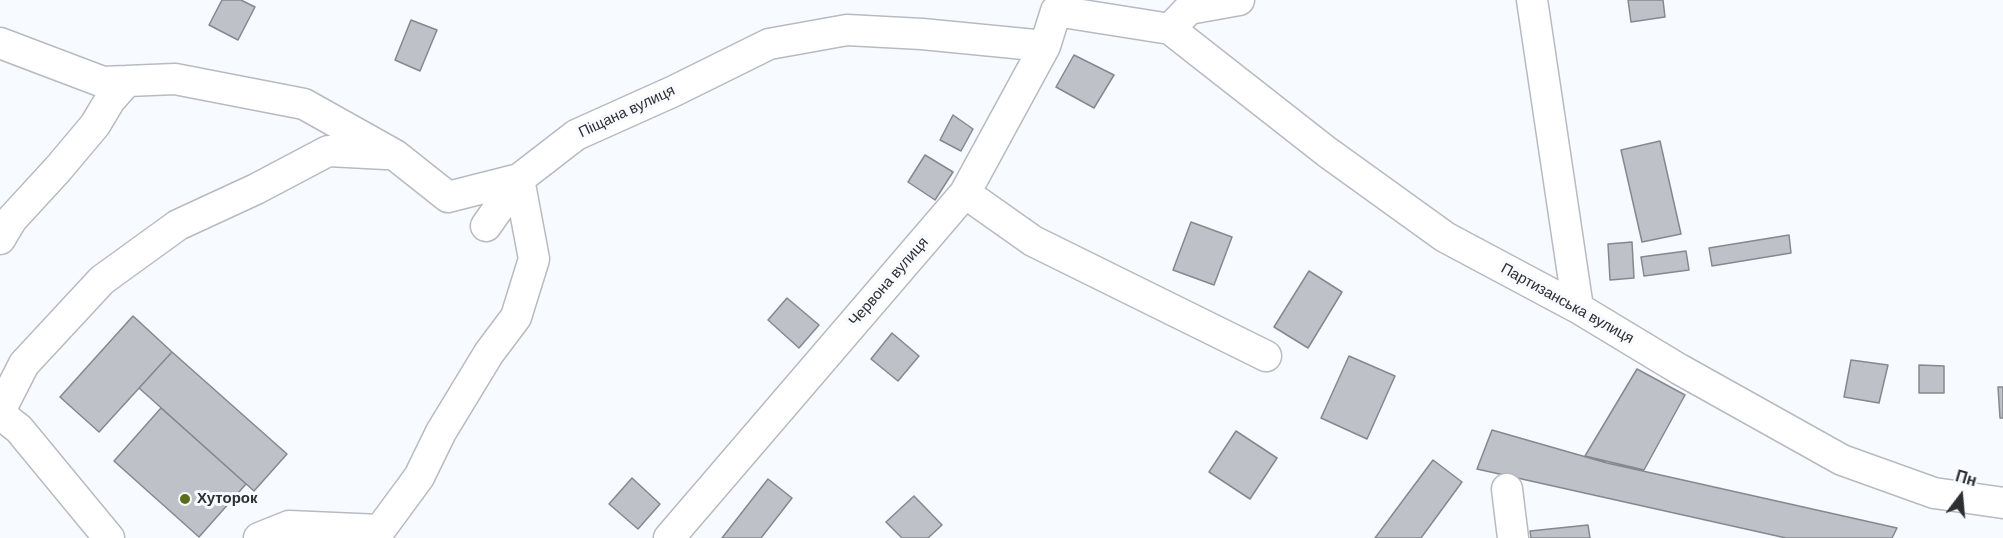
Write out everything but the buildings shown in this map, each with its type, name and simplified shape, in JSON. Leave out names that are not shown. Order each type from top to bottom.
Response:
[{"type":"street","points":[[1062,6],[1170,29],[1189,9],[1239,0]]},
{"type":"street","points":[[1532,0],[1578,308]]},
{"type":"street","name":"Червона вулиця","points":[[669,538],[966,193],[1045,46],[1062,6]]},
{"type":"street","name":"Партизанська вулиця","points":[[1170,29],[1327,152],[1445,237],[1578,308],[1678,369],[1842,460],[1934,493],[2003,502]]},
{"type":"street","name":"Піщана вулиця","points":[[0,43],[103,82],[175,79],[304,104],[395,155],[448,197],[519,180],[576,135],[675,91],[769,44],[847,30],[922,34],[1045,46]]},
{"type":"street","points":[[0,238],[12,219],[58,170],[127,81]]},
{"type":"street","points":[[109,538],[19,429],[0,412],[24,364],[102,280],[178,225],[256,189],[328,151],[395,155]]},
{"type":"street","points":[[486,226],[519,180]]},
{"type":"street","points":[[259,538],[289,526],[380,530],[419,477],[441,432],[489,353],[516,317],[524,295],[534,259],[519,180]]},
{"type":"street","points":[[966,193],[1033,241],[1266,356]]},
{"type":"street","points":[[1507,489],[1513,538]]},
{"type":"place","name":"Хуторок","points":[[185,499]]}]
